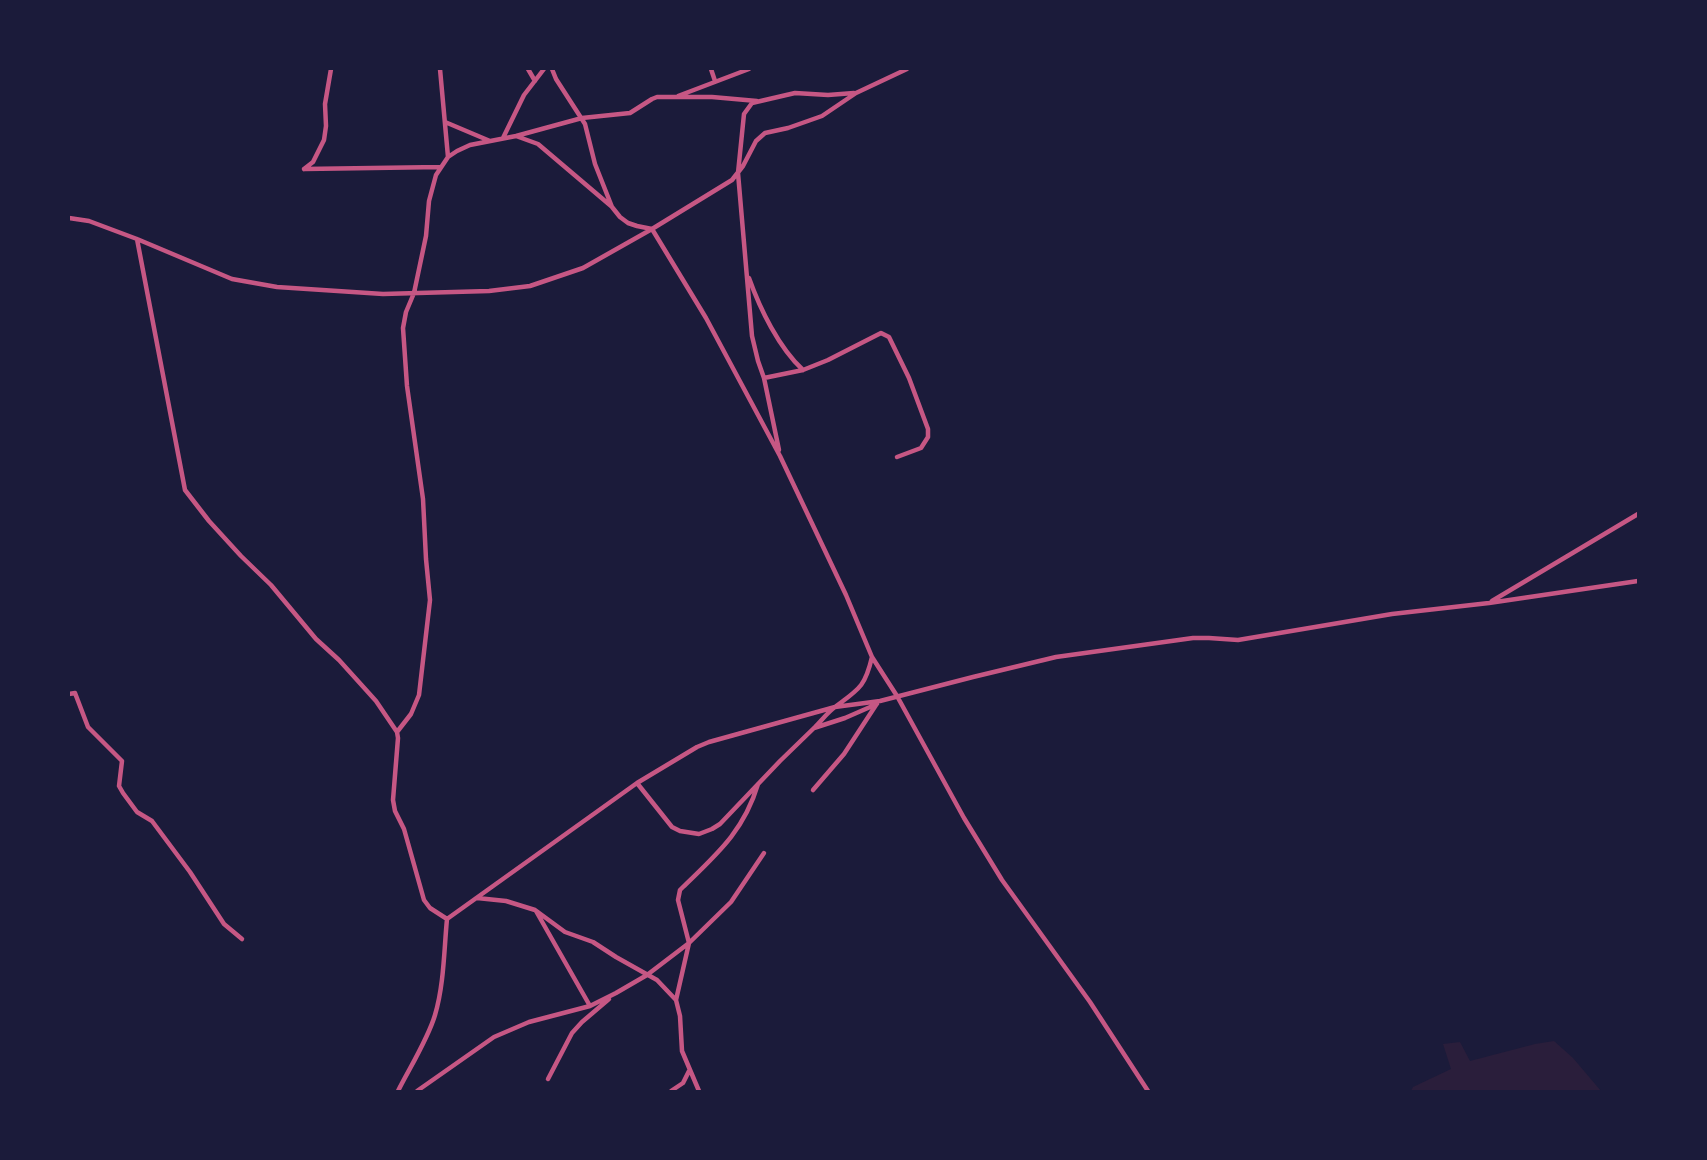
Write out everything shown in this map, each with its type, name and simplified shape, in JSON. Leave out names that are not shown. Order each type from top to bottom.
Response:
[{"type":"street","points":[[331,69],[326,104],[324,140],[313,162],[304,170],[441,167]]},
{"type":"street","points":[[440,69],[448,157]]},
{"type":"street","points":[[528,69],[535,81]]},
{"type":"street","points":[[503,138],[524,95],[544,69]]},
{"type":"street","points":[[552,69],[556,79],[582,118],[595,164],[612,207]]},
{"type":"street","points":[[711,69],[715,81]]},
{"type":"street","points":[[674,98],[749,69]]},
{"type":"street","points":[[69,218],[90,221],[232,278],[277,287],[383,294],[489,291],[530,286],[583,268],[732,180],[756,141],[765,133],[788,128],[822,116],[856,93],[907,69]]},
{"type":"street","points":[[780,456],[764,378],[752,336],[738,173],[744,114],[752,102],[795,92],[828,95],[856,93]]},
{"type":"street","points":[[397,732],[411,714],[419,694],[430,600],[423,499],[407,386],[403,328],[406,312],[414,293],[426,236],[429,201],[436,175],[448,157],[470,145],[516,136],[582,118],[623,115],[634,111],[652,99],[712,97],[757,101]]},
{"type":"street","points":[[445,122],[491,142]]},
{"type":"street","points":[[516,136],[538,144],[612,207],[620,218],[637,226],[652,228]]},
{"type":"street","points":[[652,228],[706,318],[780,456],[846,595],[872,657],[897,696],[980,846],[1002,880],[1090,1002],[1148,1091]]},
{"type":"street","points":[[137,239],[185,490],[209,521],[270,585],[316,639],[339,660],[368,692],[397,732],[398,748],[394,806],[404,829],[424,900],[430,908],[447,919]]},
{"type":"street","points":[[746,272],[757,302],[791,359],[803,370]]},
{"type":"street","points":[[764,378],[803,370],[828,360],[877,334],[886,334],[890,337],[909,378],[928,429],[928,437],[922,448],[897,457]]},
{"type":"street","points":[[1489,603],[1638,514]]},
{"type":"street","points":[[814,728],[845,718],[897,696],[1056,657],[1192,638],[1238,640],[1392,614],[1489,603],[1638,581]]},
{"type":"street","points":[[637,783],[672,827],[680,831],[699,834],[720,824],[786,754],[835,707],[858,690],[865,680],[872,657]]},
{"type":"street","points":[[69,694],[74,694],[78,698],[88,727],[122,761],[120,786],[123,793],[137,812],[152,821],[190,872],[224,924],[242,939]]},
{"type":"street","points":[[398,1091],[436,1012],[447,919],[637,783],[697,747],[835,707],[878,703]]},
{"type":"street","points":[[813,790],[844,754],[878,703]]},
{"type":"street","points":[[698,1091],[682,1051],[680,1016],[676,1000],[689,943],[678,900],[680,890],[730,840],[750,808],[758,784]]},
{"type":"street","points":[[417,1091],[494,1037],[529,1022],[590,1006],[616,994],[647,975],[689,943],[731,902],[764,853]]},
{"type":"street","points":[[477,898],[506,901],[535,910],[565,932],[593,942],[647,975],[661,984],[676,1000]]},
{"type":"street","points":[[535,910],[590,1006]]},
{"type":"street","points":[[548,1078],[572,1033],[582,1022],[616,994]]},
{"type":"street","points":[[670,1091],[683,1083],[689,1071]]},
{"type":"shaded area","points":[[1554,1041],[1573,1058],[1601,1091],[1411,1091],[1413,1087],[1451,1069],[1443,1044],[1460,1042],[1470,1061]]}]
